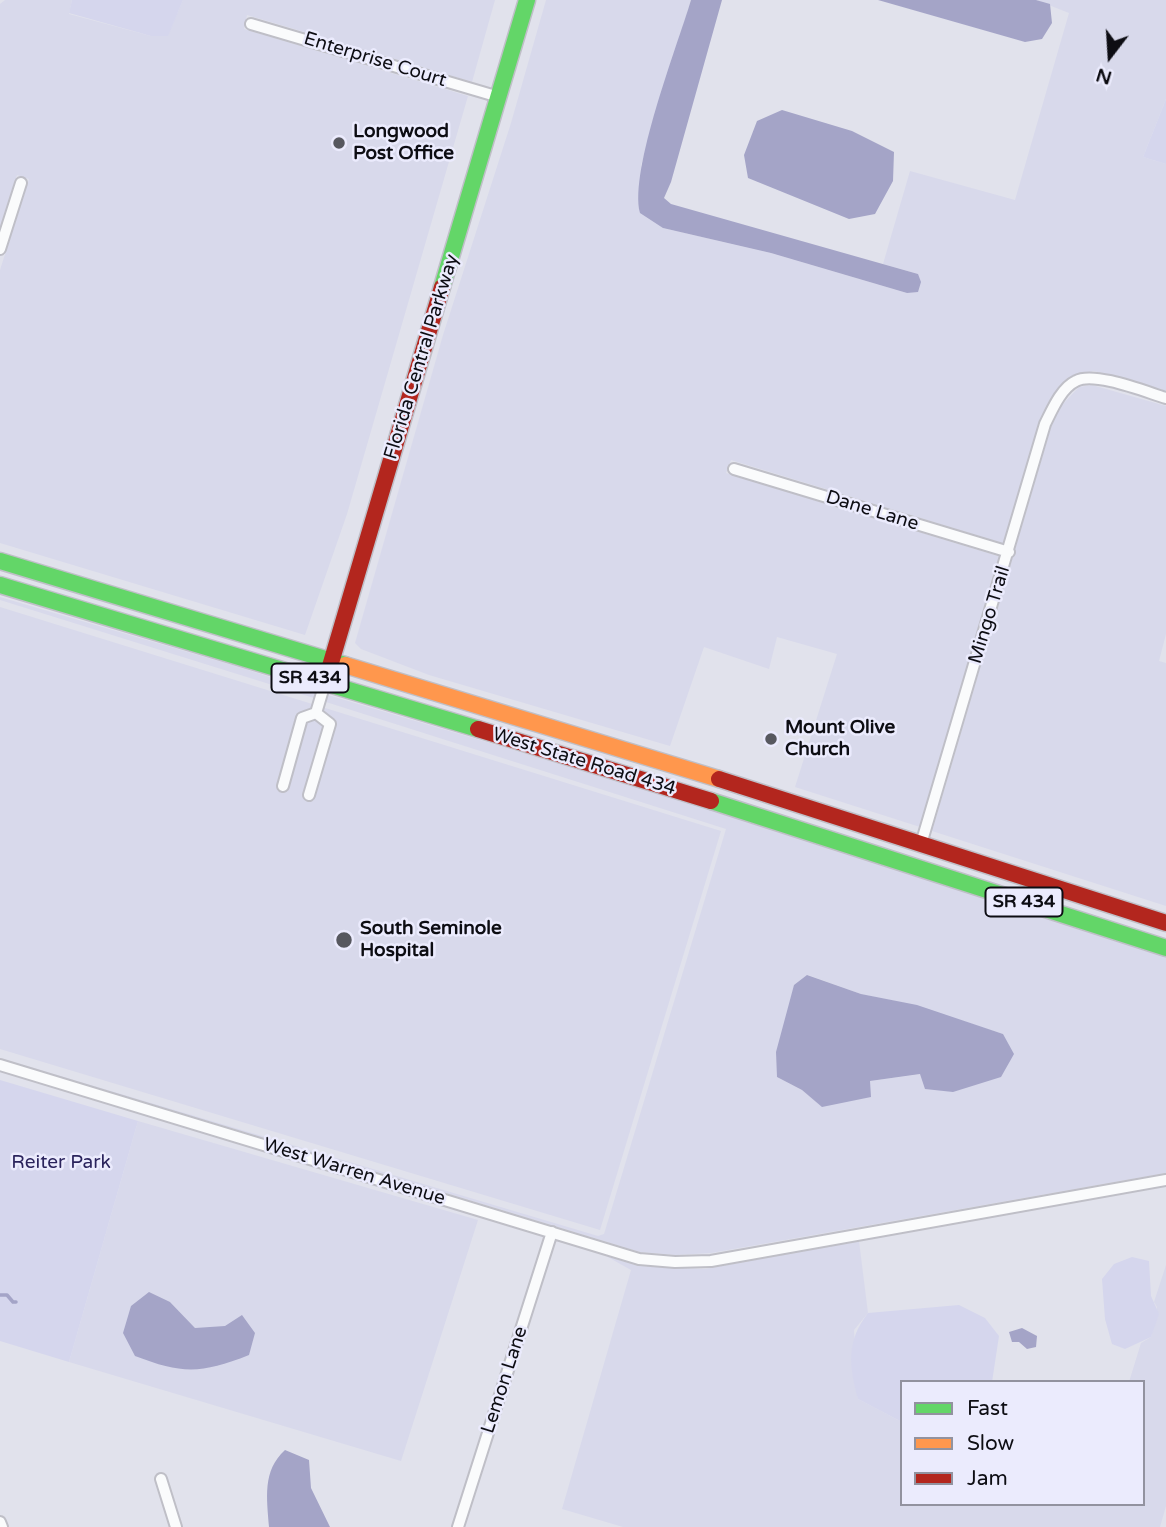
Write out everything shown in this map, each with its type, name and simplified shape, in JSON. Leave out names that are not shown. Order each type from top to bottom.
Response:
[{"type":"main road","name":"Florida Central Parkway","points":[[325,683],[527,0]]},
{"type":"main road","name":"West State Road 434","points":[[0,561],[654,758],[1166,923]]},
{"type":"main road","name":"West State Road 434","points":[[0,585],[619,771],[1166,948]]},
{"type":"main road","points":[[883,856],[909,851],[921,844]]},
{"type":"main road","points":[[916,867],[934,861],[962,858]]},
{"type":"street","name":"Enterprise Court","points":[[251,24],[499,97]]},
{"type":"street","points":[[0,249],[21,183]]},
{"type":"street","name":"Mingo Trail","points":[[921,844],[1045,424],[1057,400],[1076,381],[1092,377],[1166,398]]},
{"type":"street","name":"Dane Lane","points":[[734,469],[1009,552]]},
{"type":"street","name":"Florida Central Parkway","points":[[283,786],[302,718],[316,713],[325,683]]},
{"type":"street","points":[[309,795],[330,724],[316,713]]},
{"type":"street","name":"West Warren Avenue","points":[[0,1065],[639,1259],[711,1261],[1166,1180]]},
{"type":"street","name":"Lemon Lane","points":[[458,1527],[552,1232]]},
{"type":"street","points":[[161,1479],[176,1527]]},
{"type":"shaded area","points":[[5,0],[72,0],[69,14],[151,36],[167,36],[183,0],[495,0],[472,82],[247,15],[244,29],[468,96],[347,514],[305,635],[0,543],[0,270],[29,179],[17,175],[0,228],[0,4]]},
{"type":"shaded area","points":[[546,0],[691,0],[641,165],[663,228],[771,253],[907,293],[918,274],[883,264],[910,171],[1015,200],[1069,13],[1036,0],[1166,0],[1166,99],[1143,157],[1166,164],[1166,391],[1094,371],[1072,376],[1051,397],[1039,423],[1005,544],[731,460],[726,473],[1001,557],[920,827],[795,787],[837,654],[777,637],[769,669],[704,647],[670,746],[429,675],[361,649],[355,643],[443,335],[511,123]]},
{"type":"shaded area","points":[[691,0],[722,0],[671,182],[664,198],[671,204],[918,274],[921,282],[918,292],[907,293],[771,253],[663,228],[640,213],[638,193],[641,168],[656,108]]},
{"type":"shaded area","points":[[878,0],[1036,0],[1050,4],[1052,23],[1042,39],[1025,42]]},
{"type":"shaded area","points":[[782,110],[852,131],[894,152],[893,181],[875,214],[849,219],[748,178],[744,155],[757,121]]},
{"type":"shaded area","points":[[1092,385],[1166,406],[1166,634],[1159,661],[1166,663],[1166,906],[932,831],[1051,427],[1062,405],[1079,387]]},
{"type":"shaded area","points":[[0,597],[316,692],[314,698],[0,600]]},
{"type":"shaded area","name":"South Seminole Hospital","points":[[0,607],[721,831],[600,1230],[0,1049]]},
{"type":"shaded area","points":[[328,695],[652,791],[1166,957],[1166,1173],[711,1253],[676,1255],[640,1252],[0,1058],[598,1236],[604,1234],[726,829],[326,702]],"holes":[[[808,975],[861,994],[917,1006],[1003,1034],[921,1074],[870,1081],[822,1106],[802,1090],[777,1077]]]},
{"type":"shaded area","points":[[807,975],[861,994],[917,1005],[1003,1034],[1014,1054],[1001,1077],[953,1092],[925,1089],[920,1074],[870,1081],[871,1097],[822,1107],[802,1090],[777,1077],[776,1052],[794,985]]},
{"type":"shaded area","points":[[138,1121],[478,1220],[401,1461],[69,1362]],"holes":[[[170,1302],[195,1328],[225,1326],[123,1333]]]},
{"type":"shaded area","points":[[859,1241],[868,1313],[854,1330],[858,1399],[900,1421],[900,1506],[1145,1506],[1145,1380],[1130,1380],[1141,1343],[1151,1337],[1157,1307],[1154,1302],[1166,1265],[1166,1506],[1160,1527],[623,1527],[562,1509],[631,1270],[606,1256],[638,1266],[705,1269]]},
{"type":"shaded area","points":[[149,1292],[170,1302],[195,1328],[225,1326],[242,1315],[255,1333],[249,1355],[218,1366],[192,1369],[179,1369],[135,1356],[123,1333],[131,1306]]},
{"type":"shaded area","points":[[1022,1328],[1037,1336],[1036,1347],[1027,1349],[1019,1342],[1012,1342],[1009,1332]]},
{"type":"shaded area","points":[[285,1450],[309,1460],[311,1488],[330,1527],[269,1527],[269,1476]]},
{"type":"green space","points":[[72,0],[183,0],[168,36],[151,36],[69,13]]},
{"type":"green space","points":[[1166,99],[1166,164],[1143,157]]},
{"type":"green space","name":"Reiter Park","points":[[0,1080],[138,1121],[69,1362],[0,1341]]},
{"type":"green space","points":[[1132,1257],[1149,1261],[1151,1296],[1159,1314],[1151,1337],[1125,1349],[1112,1344],[1105,1319],[1102,1279],[1114,1264]]},
{"type":"green space","points":[[959,1305],[985,1318],[999,1336],[992,1380],[900,1380],[900,1421],[858,1399],[851,1354],[856,1334],[868,1313]]},
{"type":"waterway","points":[[0,1295],[7,1295],[16,1302]]},
{"type":"traffic: fast","points":[[442,287],[527,0]]},
{"type":"traffic: fast","points":[[0,561],[345,665]]},
{"type":"traffic: fast","points":[[0,585],[478,729]]},
{"type":"traffic: fast","points":[[711,801],[1166,948]]},
{"type":"traffic: slow","points":[[345,665],[719,779]]},
{"type":"traffic: jam","points":[[325,683],[442,287]]},
{"type":"traffic: jam","points":[[478,729],[711,801]]},
{"type":"traffic: jam","points":[[719,779],[1166,923]]},
{"type":"place","name":"Longwood Post Office","points":[[339,143]]},
{"type":"place","name":"Mount Olive Church","points":[[771,739]]},
{"type":"place","name":"South Seminole Hospital","points":[[344,940]]}]
